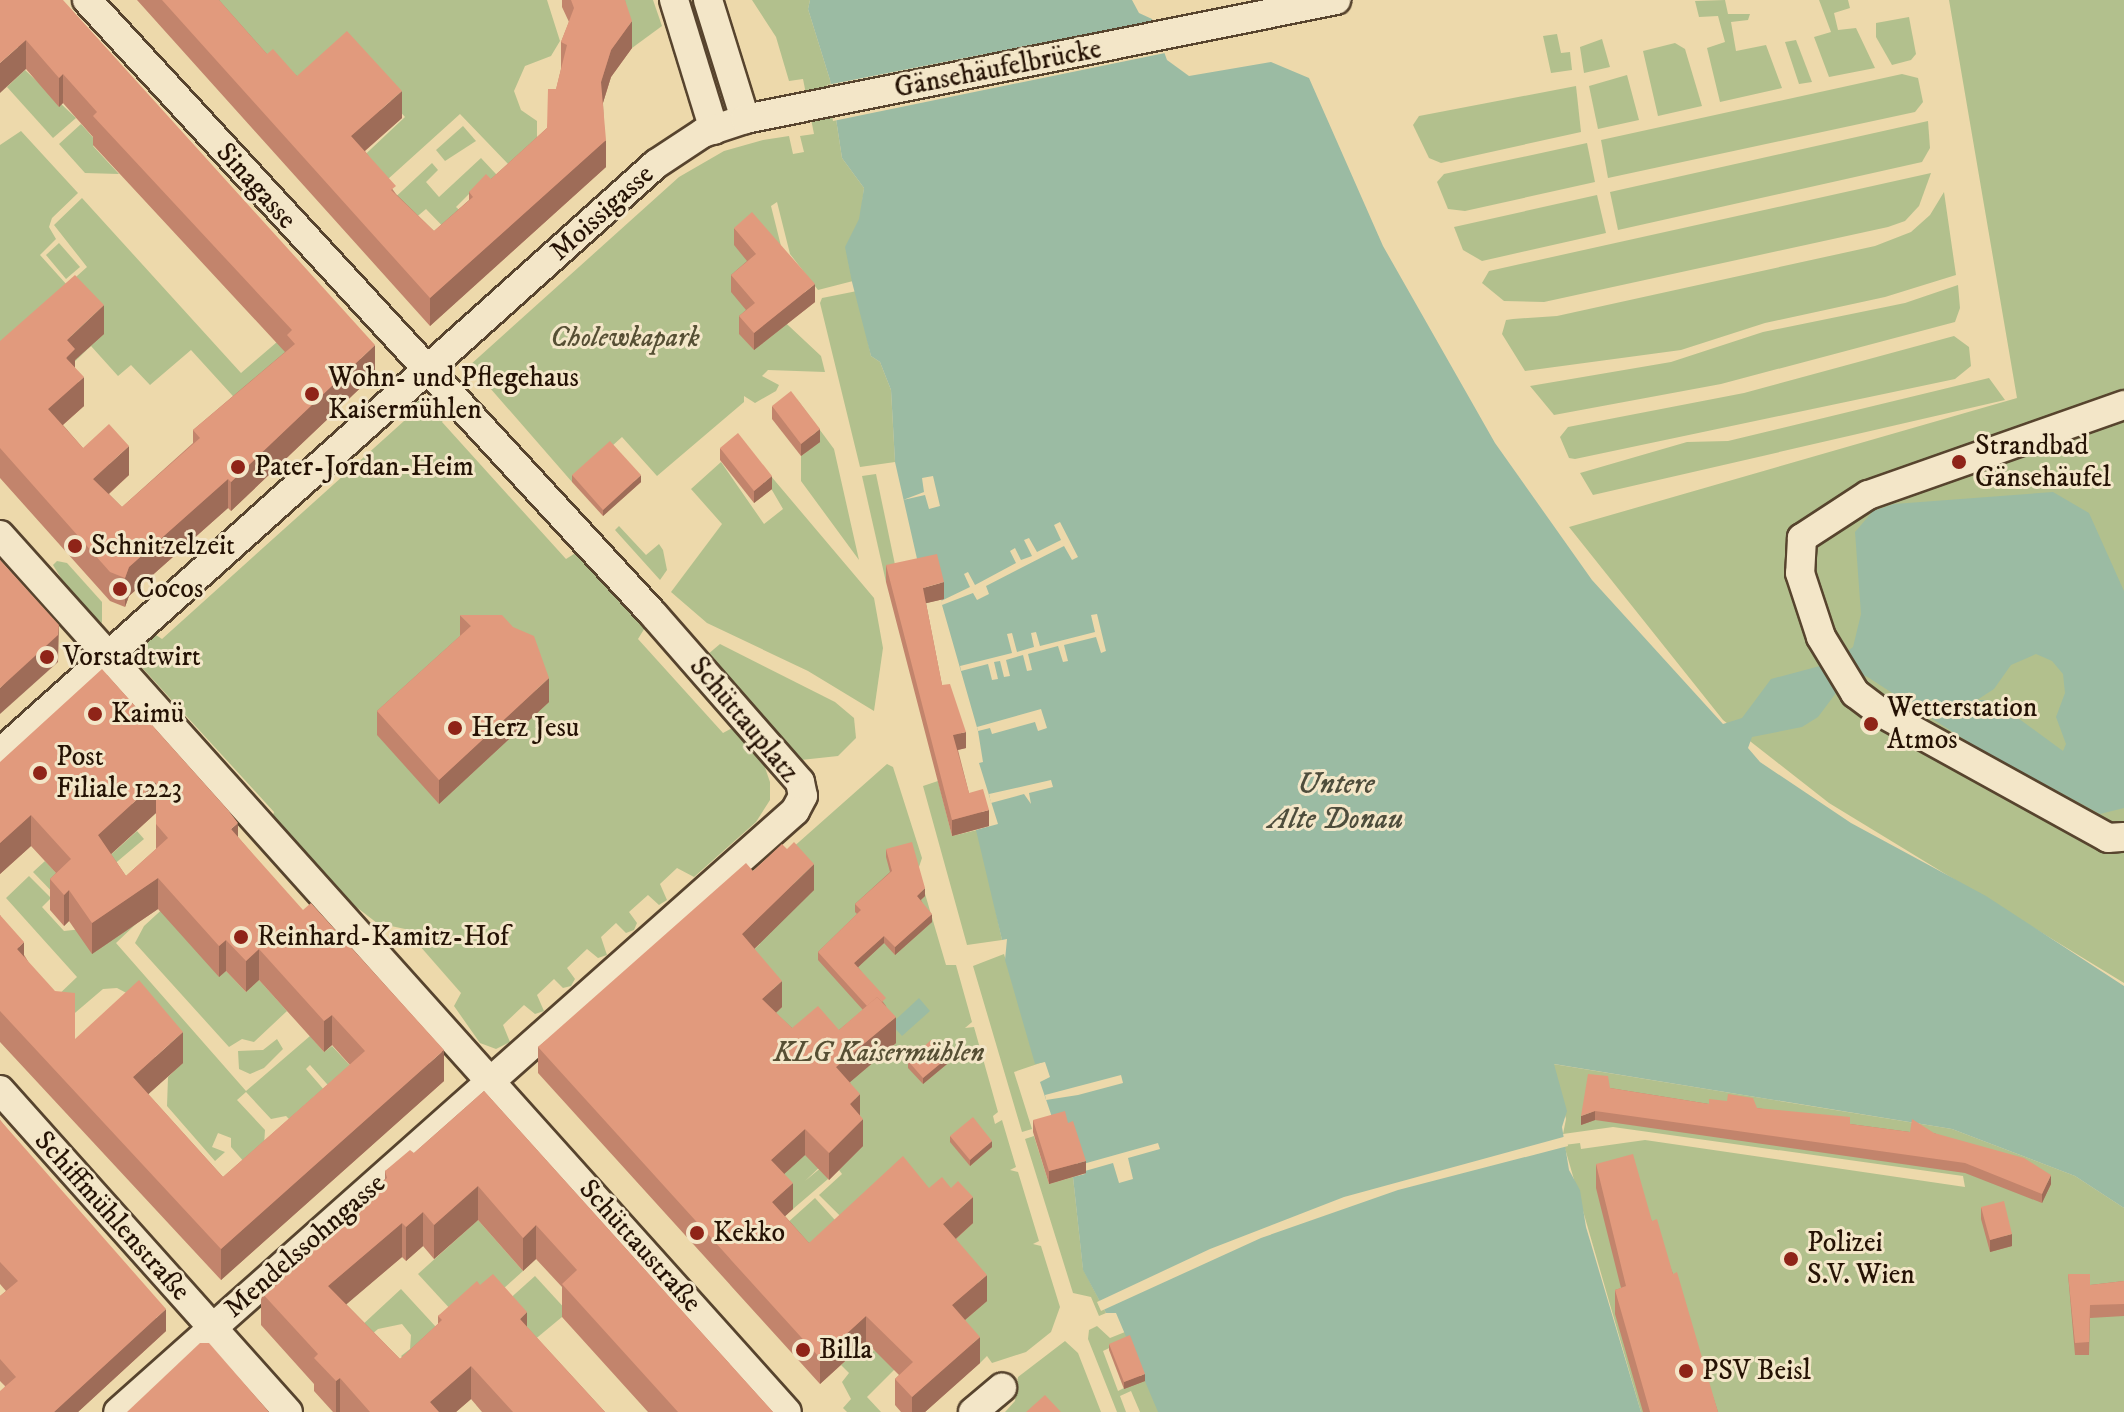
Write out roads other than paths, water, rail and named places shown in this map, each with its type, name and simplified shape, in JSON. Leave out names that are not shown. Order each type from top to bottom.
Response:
[{"type":"street","name":"Sinagasse","points":[[87,0],[425,372]]},
{"type":"street","points":[[674,0],[714,130]]},
{"type":"street","points":[[708,0],[745,119]]},
{"type":"street","name":"Gänsehäufelbrücke","points":[[809,106],[1336,0]]},
{"type":"street","name":"Moissigasse","points":[[425,372],[656,164],[714,130],[745,119],[809,106]]},
{"type":"street","points":[[0,753],[425,372]]},
{"type":"street","name":"Schüttauplatz","points":[[425,372],[453,392],[800,782],[803,796],[795,811],[493,1080]]},
{"type":"street","points":[[2124,405],[1868,495],[1802,538],[1800,573],[1832,655],[1855,693],[1882,713],[2108,838],[2124,837]]},
{"type":"street","points":[[0,535],[493,1080]]},
{"type":"street","name":"Mendelssohngasse","points":[[118,1412],[493,1080]]},
{"type":"street","name":"Schüttaustraße","points":[[493,1080],[787,1412]]},
{"type":"street","name":"Schiffmühlenstraße","points":[[0,1090],[288,1412]]},
{"type":"street","points":[[973,1412],[1002,1388]]},
{"type":"water","name":"Untere Alte Donau","points":[[810,0],[1132,0],[1139,13],[1152,19],[1167,60],[1189,76],[1271,62],[1309,78],[1383,246],[1495,443],[1592,580],[1723,724],[1742,718],[1771,679],[1831,663],[1853,647],[1861,614],[1855,532],[1873,511],[1894,504],[2053,492],[2089,513],[2124,591],[2124,808],[2100,814],[1976,747],[1866,676],[1842,685],[1818,717],[1802,727],[1752,737],[1748,748],[1760,762],[1851,823],[1986,896],[2124,986],[2124,1208],[2075,1176],[1952,1129],[1554,1064],[1567,1111],[1562,1127],[1569,1170],[1580,1190],[1586,1227],[1641,1412],[1158,1412],[1116,1313],[1106,1313],[1083,1270],[1073,1177],[1085,1174],[1055,1126],[1040,1082],[1050,1077],[1045,1062],[1035,1064],[1005,960],[1007,939],[1002,940],[976,830],[998,824],[979,763],[983,762],[978,731],[942,605],[939,569],[920,572],[895,462],[891,390],[880,362],[871,356],[852,282],[845,247],[859,219],[864,188],[842,158],[830,80],[808,9]],"holes":[[[2036,654],[2052,661],[2063,674],[2065,693],[2056,717],[2066,744],[2063,751],[2011,713],[1994,713],[1990,700],[1977,700],[1994,689],[2011,665]]]},
{"type":"water","points":[[919,998],[930,1011],[902,1036],[891,1024]]},
{"type":"place","name":"Wohn- und Pflegehaus Kaisermühlen","points":[[312,394]]},
{"type":"place","name":"Strandbad Gänsehäufel","points":[[1959,462]]},
{"type":"place","name":"Pater-Jordan-Heim","points":[[238,467]]},
{"type":"place","name":"Schnitzelzeit","points":[[75,546]]},
{"type":"place","name":"Cocos","points":[[120,589]]},
{"type":"place","name":"Vorstadtwirt","points":[[47,657]]},
{"type":"place","name":"Kaimü","points":[[95,714]]},
{"type":"place","name":"Wetterstation Atmos","points":[[1871,724]]},
{"type":"place","name":"Herz Jesu","points":[[455,728]]},
{"type":"place","name":"Post Filiale 1223","points":[[40,773]]},
{"type":"place","name":"Reinhard-Kamitz-Hof","points":[[241,937]]},
{"type":"place","name":"Kekko","points":[[697,1233]]},
{"type":"place","name":"Polizei S.V. Wien","points":[[1791,1259]]},
{"type":"place","name":"Billa","points":[[803,1350]]},
{"type":"place","name":"PSV Beisl","points":[[1686,1371]]},
{"type":"park label","name":"Cholewkapark","points":[[625,338]]},
{"type":"park label","name":"KLG Kaisermühlen","points":[[879,1053]]}]
